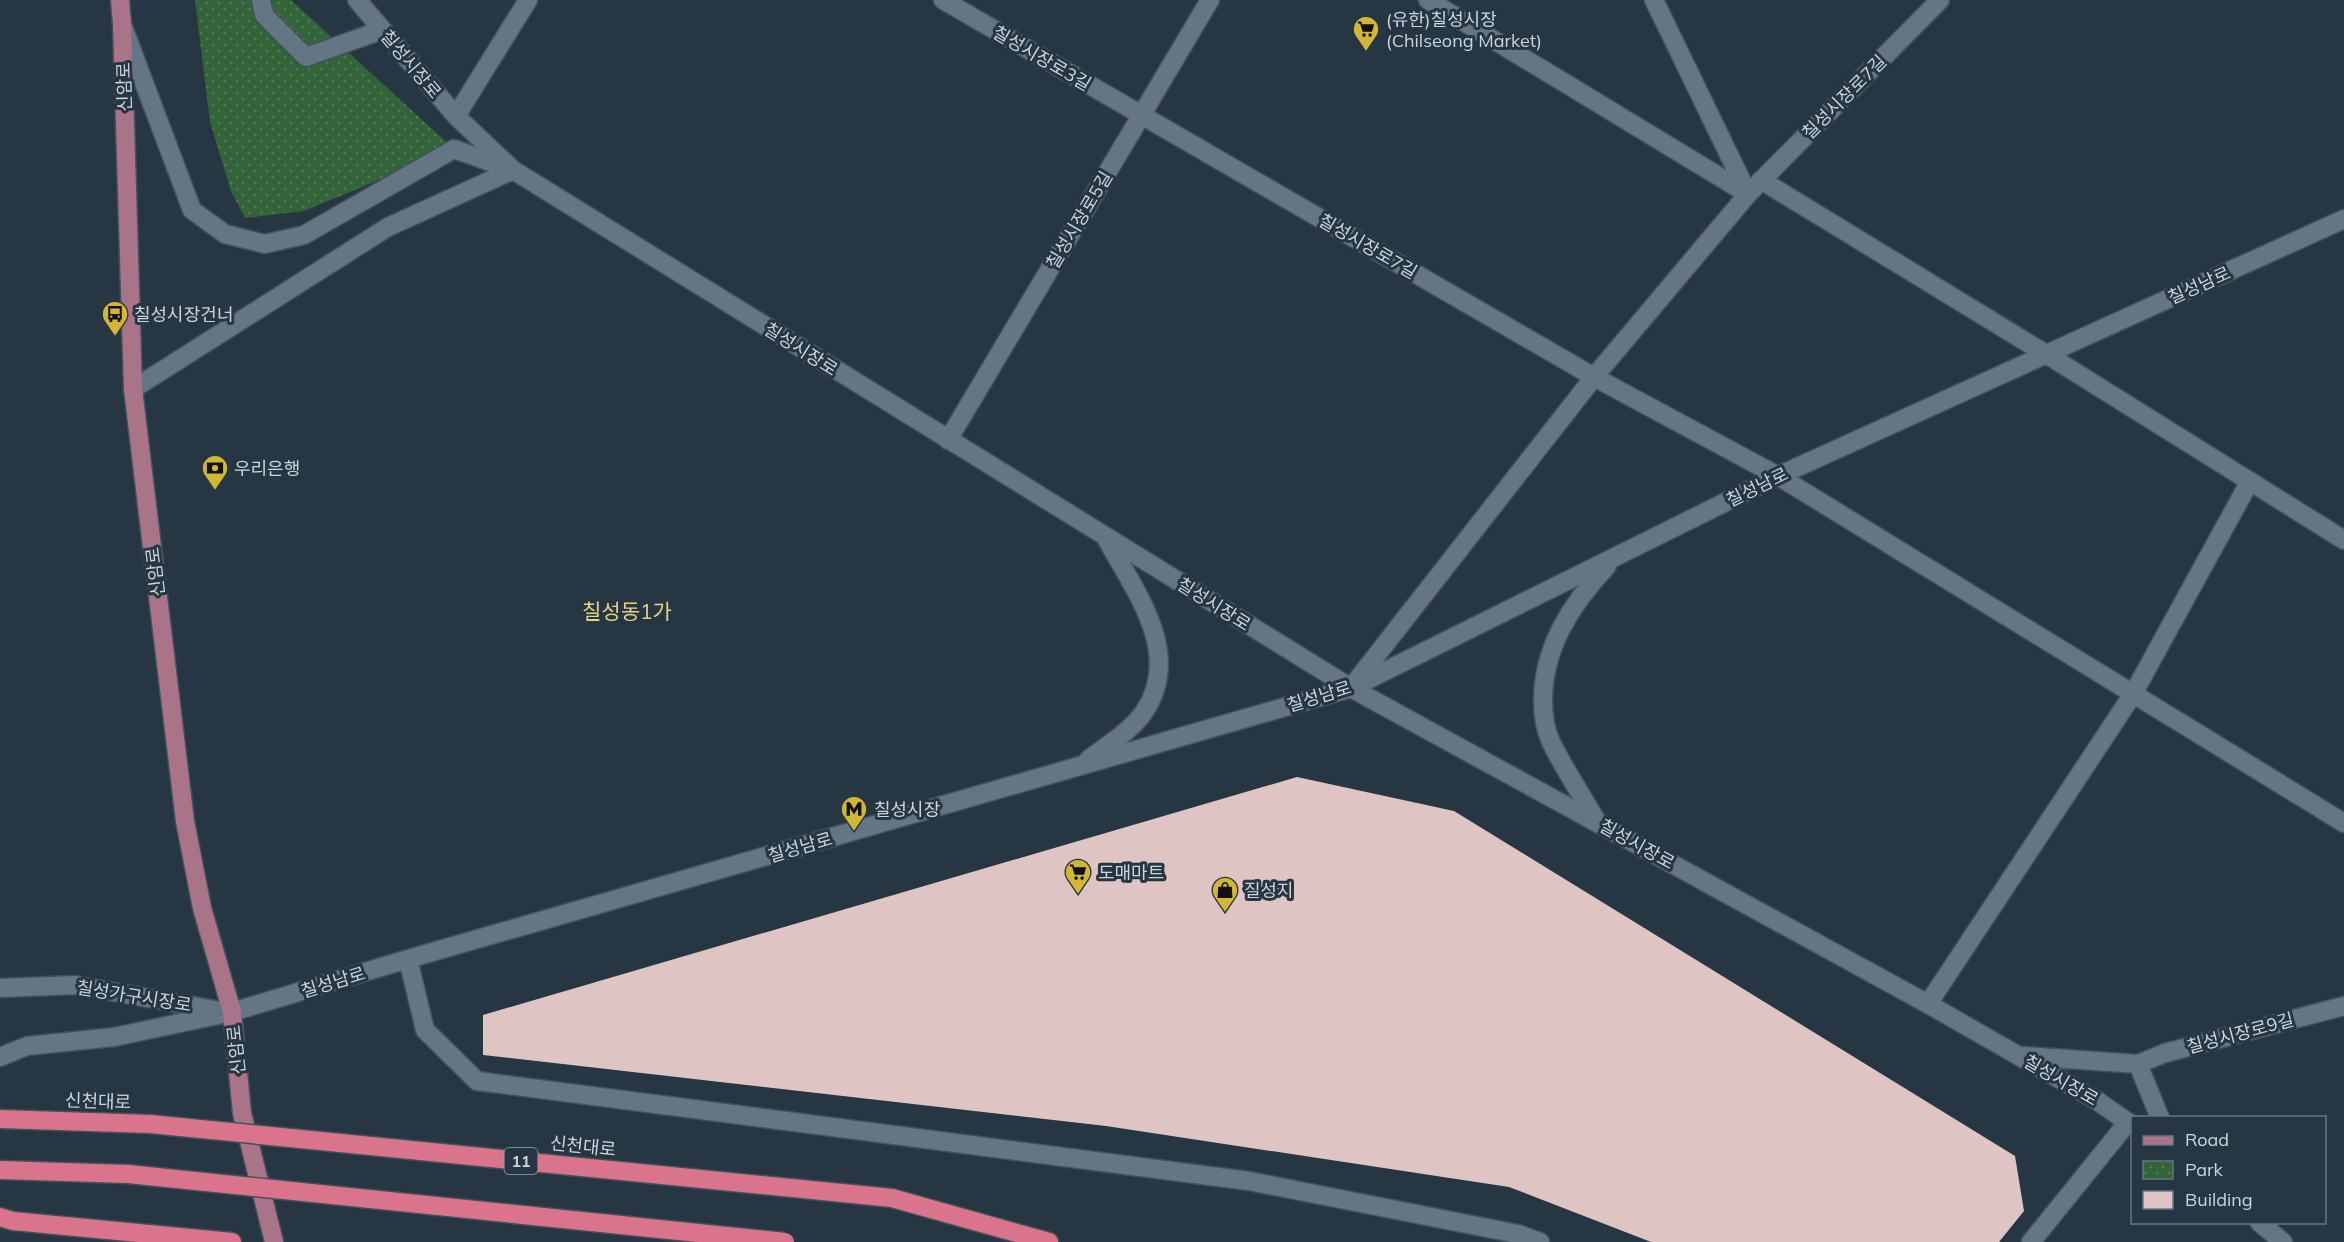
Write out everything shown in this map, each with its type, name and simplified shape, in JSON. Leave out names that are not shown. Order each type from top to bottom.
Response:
[{"type":"highway","name":"신천대로","points":[[0,1119],[150,1124],[892,1198],[1049,1242]]},
{"type":"highway","points":[[0,1170],[128,1174],[785,1242]]},
{"type":"highway","points":[[0,1217],[13,1221],[232,1242]]},
{"type":"main road","name":"신암로","points":[[120,0],[133,389],[184,821],[202,908],[232,1012],[242,1113],[273,1242]]},
{"type":"street","points":[[261,0],[264,15],[306,57],[382,30]]},
{"type":"street","name":"칠성시장로","points":[[357,0],[456,116],[513,170],[1351,688],[1928,1004],[2096,1100],[2130,1123]]},
{"type":"street","points":[[456,116],[528,0]]},
{"type":"street","name":"칠성시장로3길","points":[[943,0],[1141,115]]},
{"type":"street","name":"칠성시장로5길","points":[[948,440],[1210,0]]},
{"type":"street","points":[[1428,0],[1748,194]]},
{"type":"street","points":[[1654,0],[1748,194]]},
{"type":"street","name":"칠성시장로7길","points":[[1351,688],[1594,376],[1748,194],[1940,0]]},
{"type":"street","name":"신암로","points":[[122,23],[192,210],[225,234],[265,244],[304,235],[454,149],[513,170]]},
{"type":"street","name":"칠성시장로7길","points":[[1141,115],[1594,376]]},
{"type":"street","points":[[133,389],[388,227],[513,170]]},
{"type":"street","points":[[1761,180],[2344,540]]},
{"type":"street","name":"칠성남로","points":[[0,1057],[27,1046],[114,1036],[232,1012],[408,959],[1351,688],[1778,476],[2344,219]]},
{"type":"street","points":[[1594,376],[1778,476],[2344,823]]},
{"type":"street","points":[[1928,1004],[2133,694],[2250,481]]},
{"type":"street","points":[[1082,766],[1144,712],[1159,679],[1160,654],[1150,618],[1105,537]]},
{"type":"street","points":[[1598,823],[1550,740],[1543,714],[1543,684],[1552,645],[1569,614],[1587,586],[1616,556]]},
{"type":"street","points":[[408,959],[425,1030],[477,1081],[1249,1181],[1518,1234],[1540,1242]]},
{"type":"street","name":"칠성가구시장로","points":[[0,988],[75,986],[232,1012]]},
{"type":"street","name":"칠성시장로9길","points":[[2138,1064],[2165,1053],[2344,1006]]},
{"type":"street","points":[[2020,1056],[2138,1064],[2159,1116]]},
{"type":"street","points":[[2031,1242],[2130,1123]]},
{"type":"street","points":[[2261,1224],[2283,1242]]},
{"type":"green space","points":[[195,0],[291,0],[454,149],[304,211],[245,218],[231,191],[210,122]]},
{"type":"building","name":"질성지","points":[[1297,777],[1454,811],[2015,1156],[2024,1211],[1999,1242],[1651,1242],[1509,1187],[1106,1126],[483,1055],[483,1015]]},
{"type":"place","name":"(유한)칠성시장 (Chilseong Market)","points":[[1366,52]]},
{"type":"place","name":"칠성시장건너","points":[[115,337]]},
{"type":"place","name":"우리은행","points":[[215,491]]},
{"type":"place","name":"칠성시장","points":[[854,832]]},
{"type":"place","name":"도매마트","points":[[1078,895]]},
{"type":"place","name":"질성지","points":[[1225,913]]},
{"type":"district","name":"칠성동1가","points":[[627,611]]}]
